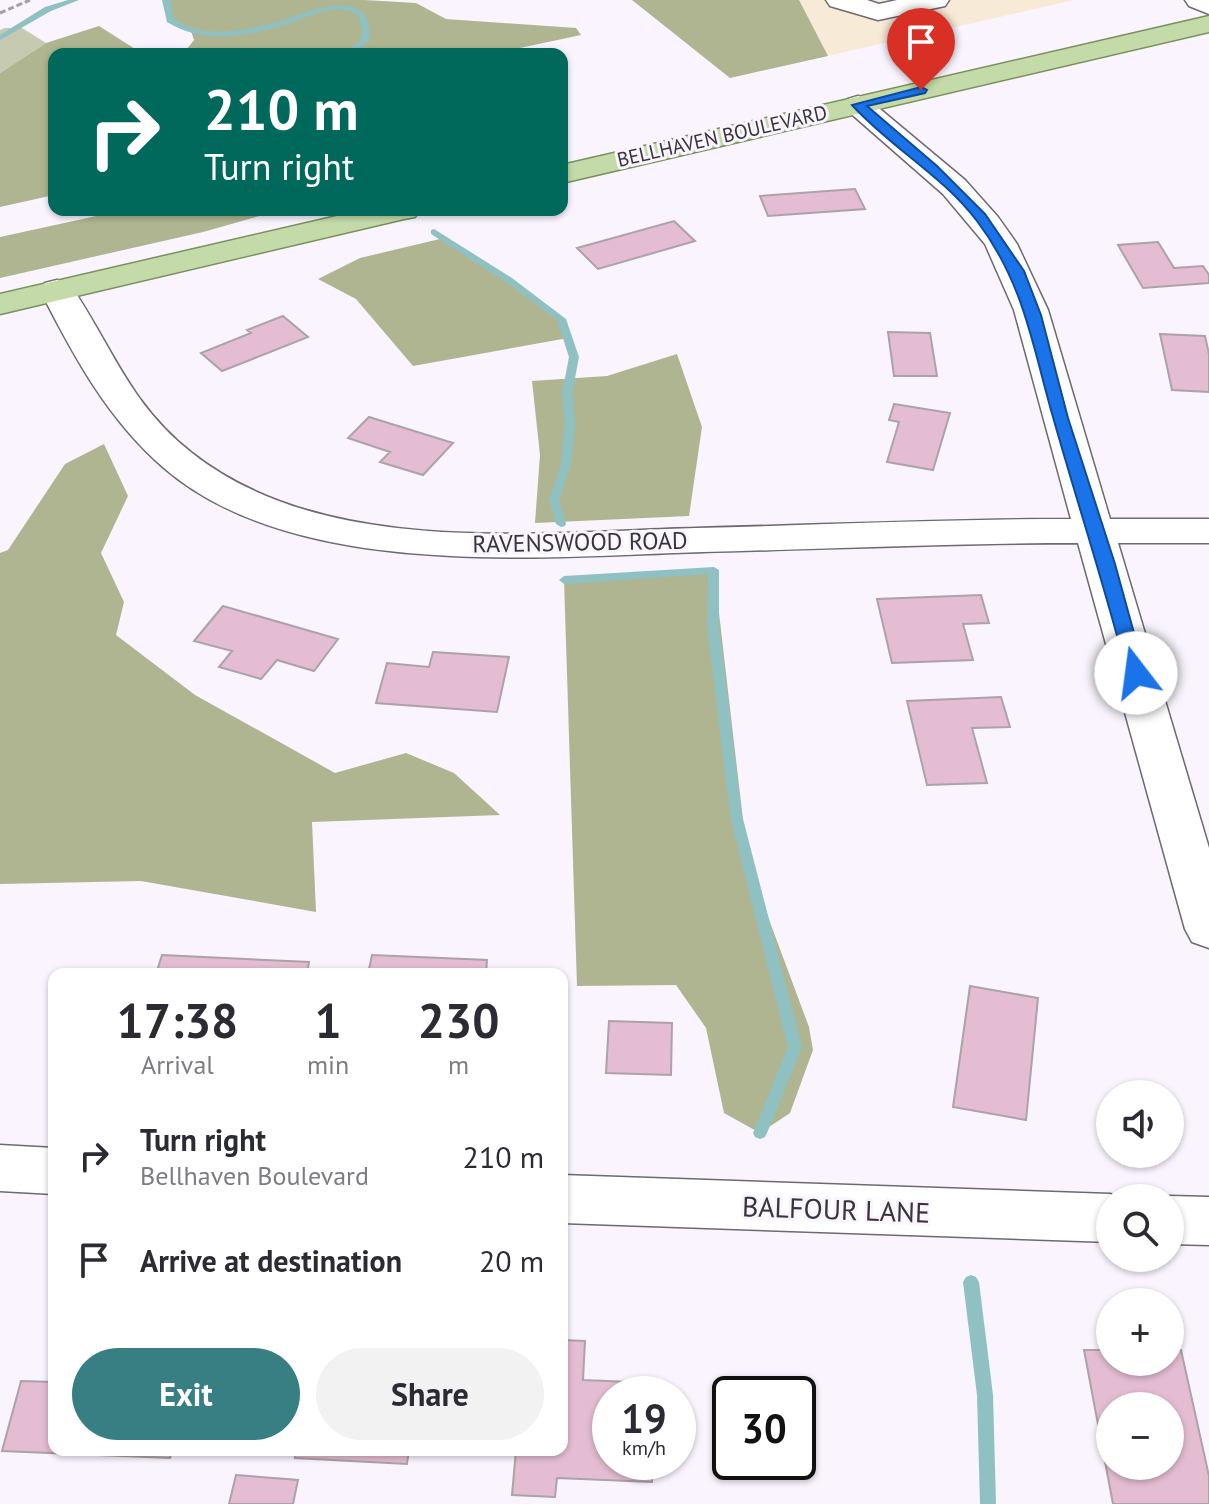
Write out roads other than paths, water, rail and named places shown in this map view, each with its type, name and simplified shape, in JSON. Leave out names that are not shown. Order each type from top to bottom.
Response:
[{"type":"main road","name":"BELLHAVEN BOULEVARD","points":[[568,173],[1209,24]]},
{"type":"main road","points":[[0,304],[378,216]]},
{"type":"street","points":[[839,0],[878,12],[936,0]]},
{"type":"street","points":[[1198,0],[1209,6]]},
{"type":"street","points":[[858,105],[932,169],[980,216],[1017,271],[1034,315],[1060,418],[1096,531],[1209,929]]},
{"type":"street","name":"RAVENSWOOD ROAD","points":[[57,290],[89,353],[119,398],[143,428],[175,457],[213,484],[252,504],[333,531],[451,545],[1209,531]]},
{"type":"street","points":[[0,1168],[48,1171]]},
{"type":"street","name":"BALFOUR LANE","points":[[568,1199],[1096,1218]]},
{"type":"street","points":[[1184,1220],[1209,1221]]},
{"type":"waterway","points":[[0,38],[48,9],[75,0]]},
{"type":"waterway","points":[[166,0],[170,20],[186,30],[203,34],[251,30],[327,9],[352,9],[363,18],[365,27],[365,41],[355,48]]},
{"type":"waterway","points":[[434,232],[509,280],[561,319],[574,357],[567,394],[570,423],[566,464],[554,500],[561,524]]},
{"type":"waterway","points":[[564,580],[714,570],[713,625],[736,815],[795,1047],[760,1133]]},
{"type":"waterway","points":[[971,1282],[985,1395],[988,1504]]}]
